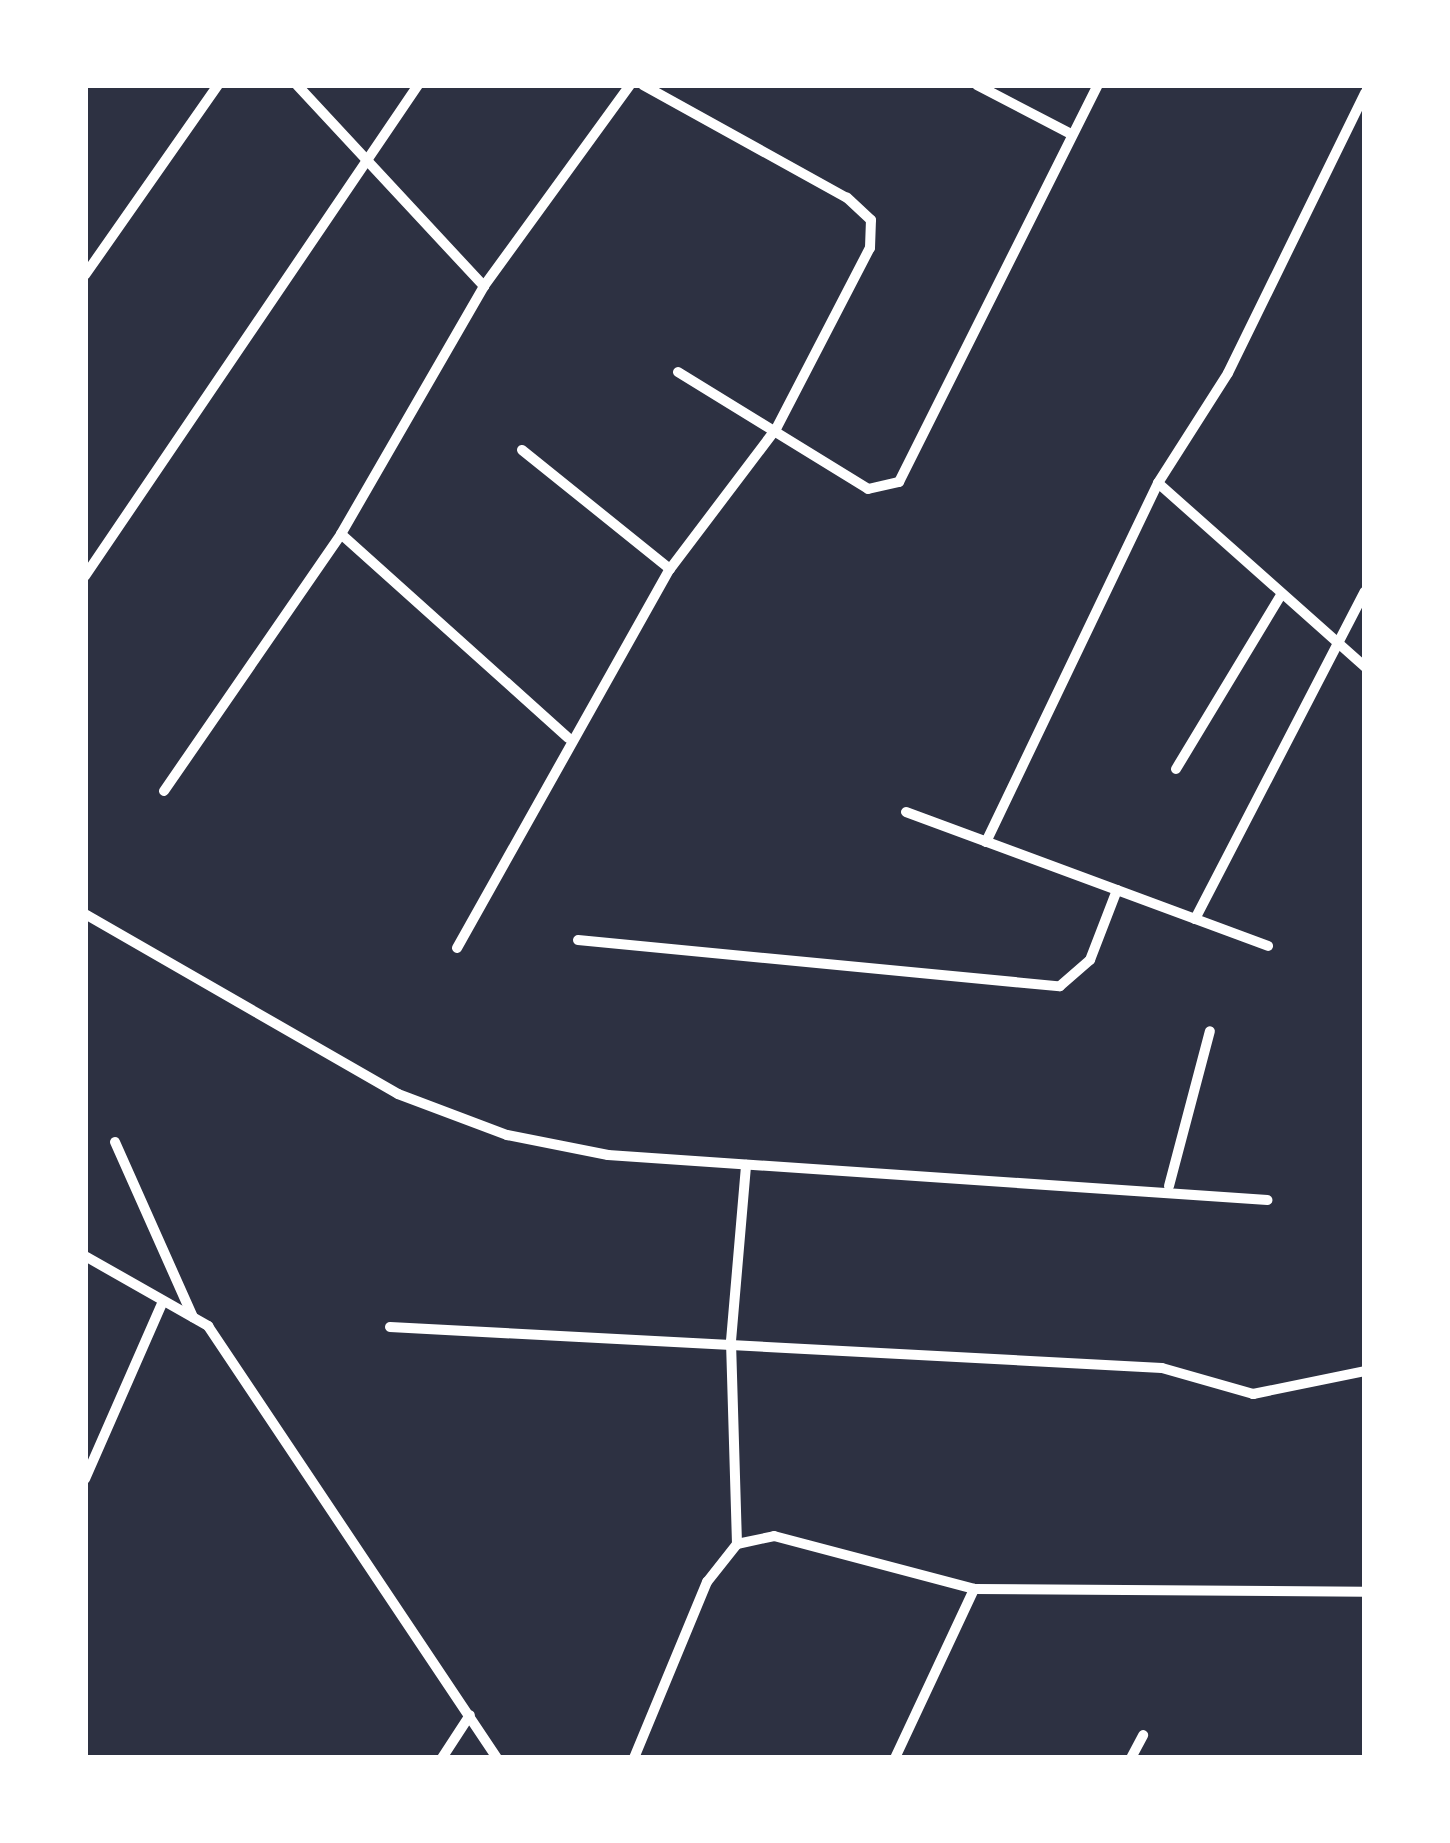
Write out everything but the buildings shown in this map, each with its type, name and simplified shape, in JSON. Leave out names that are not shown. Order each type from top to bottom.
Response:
[{"type":"street","points":[[85,276],[218,85]]},
{"type":"street","points":[[297,85],[369,153],[484,286]]},
{"type":"street","points":[[85,576],[418,85]]},
{"type":"street","points":[[164,792],[341,534],[484,286],[630,85]]},
{"type":"street","points":[[457,948],[568,738],[670,569],[776,429],[870,248],[871,220],[643,85]]},
{"type":"street","points":[[977,85],[1071,134]]},
{"type":"street","points":[[678,372],[868,489],[899,482],[1098,85]]},
{"type":"street","points":[[986,842],[1158,483],[1228,374],[1365,93]]},
{"type":"street","points":[[522,450],[670,569]]},
{"type":"street","points":[[1158,483],[1365,667]]},
{"type":"street","points":[[341,534],[568,738]]},
{"type":"street","points":[[1195,919],[1365,590]]},
{"type":"street","points":[[1176,769],[1282,593]]},
{"type":"street","points":[[906,812],[1268,946]]},
{"type":"street","points":[[578,940],[1060,986],[1090,960],[1117,890]]},
{"type":"street","points":[[85,914],[454,1121],[608,1155],[1169,1186],[1267,1200]]},
{"type":"street","points":[[1169,1186],[1210,1031]]},
{"type":"street","points":[[115,1142],[194,1318]]},
{"type":"street","points":[[737,1544],[731,1341],[746,1165]]},
{"type":"street","points":[[85,1256],[194,1318],[228,1352],[496,1758]]},
{"type":"street","points":[[85,1479],[163,1300]]},
{"type":"street","points":[[390,1326],[731,1341],[1162,1368],[1253,1394],[1365,1372]]},
{"type":"street","points":[[634,1758],[707,1582],[737,1544],[774,1536],[974,1588],[1365,1592]]},
{"type":"street","points":[[895,1758],[974,1588]]},
{"type":"street","points":[[442,1758],[470,1715]]},
{"type":"street","points":[[1131,1758],[1143,1735]]}]
